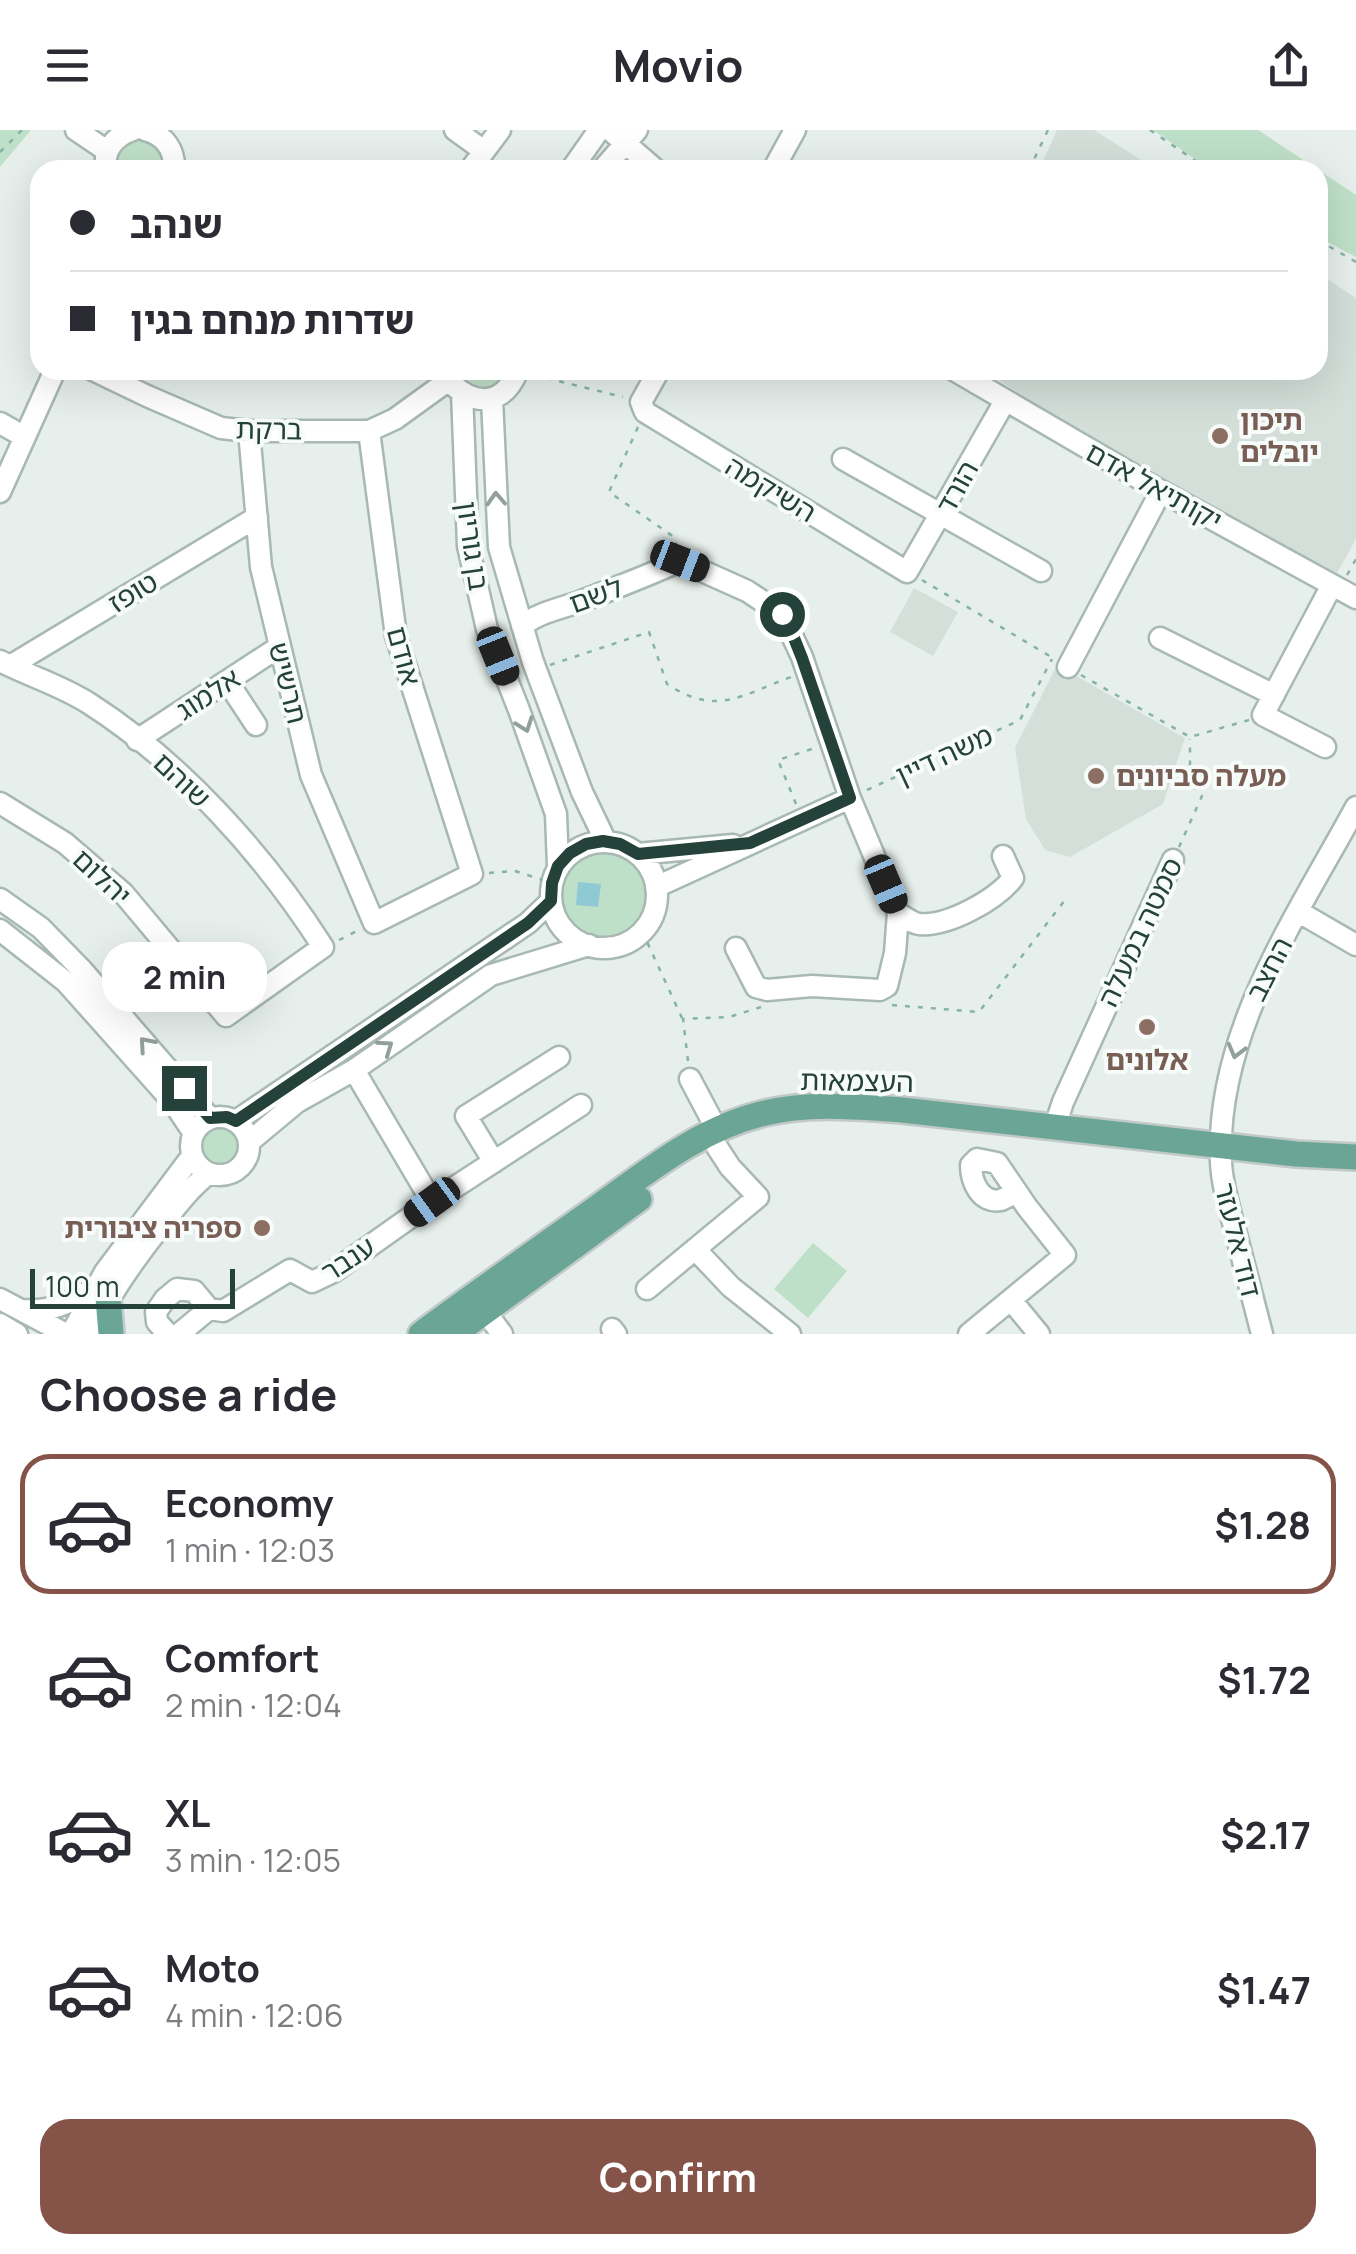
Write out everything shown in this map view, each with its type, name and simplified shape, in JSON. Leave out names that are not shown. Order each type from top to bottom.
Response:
[{"type":"main road","name":"העצמאות","points":[[717,1138],[735,1121],[769,1112],[839,1106],[1055,1126],[1356,1175]]},
{"type":"main road","name":"העצמאות","points":[[421,1334],[473,1320],[666,1159],[717,1138],[795,1124],[862,1120],[1221,1153],[1356,1157]]},
{"type":"main road","points":[[101,1293],[111,1334]]},
{"type":"street","points":[[76,130],[107,160],[114,141],[134,130]]},
{"type":"street","points":[[454,130],[484,151]]},
{"type":"street","points":[[477,160],[500,130]]},
{"type":"street","points":[[579,160],[600,130]]},
{"type":"street","points":[[778,160],[794,130]]},
{"type":"street","points":[[157,132],[172,150],[174,160]]},
{"type":"street","points":[[608,160],[624,134],[647,160]]},
{"type":"street","points":[[0,492],[50,380]]},
{"type":"street","name":"ברקת","points":[[114,380],[221,428],[248,431],[368,430],[395,419],[452,380]]},
{"type":"street","points":[[452,380],[470,397],[492,399],[514,380]]},
{"type":"street","name":"בן גוריון","points":[[452,380],[468,546],[487,630],[556,814],[554,883]]},
{"type":"street","points":[[643,407],[654,380]]},
{"type":"street","name":"יקותיאל אדם","points":[[970,380],[1356,598]]},
{"type":"street","points":[[492,399],[498,548],[536,669],[582,792],[606,842]]},
{"type":"street","name":"הורד","points":[[908,572],[1004,401]]},
{"type":"street","name":"השיקמה","points":[[643,407],[908,572]]},
{"type":"street","points":[[0,423],[23,436]]},
{"type":"street","name":"אודם","points":[[368,430],[396,636],[472,874]]},
{"type":"street","name":"תרשיש","points":[[248,431],[261,567],[311,775],[374,923]]},
{"type":"street","points":[[843,459],[1041,571]]},
{"type":"street","points":[[1060,662],[1161,491]]},
{"type":"street","name":"טופז","points":[[5,664],[257,517]]},
{"type":"street","points":[[680,561],[747,591],[782,614],[807,672],[850,798],[898,913],[895,953],[887,986],[880,990],[812,986],[767,990],[756,986],[736,948]]},
{"type":"street","name":"לשם","points":[[522,626],[536,615],[680,561]]},
{"type":"street","points":[[1325,747],[1263,715],[1332,585]]},
{"type":"street","name":"לשם","points":[[511,590],[554,611]]},
{"type":"street","points":[[1160,638],[1274,695]]},
{"type":"street","name":"אלמוג","points":[[137,740],[279,648]]},
{"type":"street","name":"שוהם","points":[[5,664],[88,703],[190,784],[272,876],[322,947]]},
{"type":"street","points":[[227,681],[256,724]]},
{"type":"street","points":[[656,888],[850,798]]},
{"type":"street","name":"יהלום","points":[[0,803],[65,843],[123,893],[226,1016],[322,947]]},
{"type":"street","name":"החצב","points":[[1221,1153],[1228,1084],[1254,995],[1356,807]]},
{"type":"street","points":[[638,854],[750,843]]},
{"type":"street","points":[[236,1121],[528,923],[570,853],[586,844],[620,844],[638,854],[655,880],[654,913],[632,940],[599,948],[581,943],[556,918],[554,883]]},
{"type":"street","points":[[898,913],[915,924],[938,923],[978,906],[1005,888],[1012,878],[1003,856]]},
{"type":"street","name":"סמטה במעלה","points":[[1055,1126],[1062,1102],[1173,860]]},
{"type":"street","points":[[374,923],[472,874]]},
{"type":"street","points":[[0,900],[41,928],[82,970],[202,1125]]},
{"type":"street","points":[[1299,912],[1356,944]]},
{"type":"street","points":[[0,930],[66,982],[173,1102],[202,1125]]},
{"type":"street","points":[[249,1142],[297,1102],[354,1070],[491,975],[589,945]]},
{"type":"street","points":[[494,1162],[466,1116],[559,1057]]},
{"type":"street","points":[[354,1070],[432,1202]]},
{"type":"street","points":[[647,1289],[758,1197],[730,1167],[690,1079]]},
{"type":"street","name":"ענבר","points":[[179,1334],[209,1308],[224,1311],[290,1270],[312,1282],[333,1272],[581,1105]]},
{"type":"street","points":[[227,1117],[236,1121],[249,1142],[248,1156],[228,1175],[208,1174],[192,1156],[190,1142],[202,1125],[227,1117]]},
{"type":"street","name":"דוד אלעזר","points":[[1221,1153],[1224,1189],[1262,1334]]},
{"type":"street","points":[[0,1299],[68,1334],[101,1293],[192,1156]]},
{"type":"street","points":[[22,1310],[56,1308],[101,1293],[208,1174]]},
{"type":"street","points":[[969,1334],[1065,1255],[1016,1192]]},
{"type":"street","points":[[695,1249],[731,1287],[790,1334]]},
{"type":"street","points":[[168,1334],[157,1322],[156,1312],[177,1289],[194,1291],[209,1308]]},
{"type":"street","points":[[90,1334],[101,1293]]},
{"type":"street","points":[[1011,1300],[1039,1334]]},
{"type":"street","points":[[473,1320],[502,1334]]},
{"type":"street","points":[[0,1324],[17,1334]]},
{"type":"path","points":[[0,152],[22,130]]},
{"type":"path","points":[[1034,160],[1048,130]]},
{"type":"path","points":[[1150,130],[1194,160]]},
{"type":"path","points":[[1328,246],[1356,262]]},
{"type":"path","points":[[549,380],[643,407],[609,492],[674,537],[680,561]]},
{"type":"path","points":[[908,572],[1190,737],[1263,715]]},
{"type":"path","points":[[536,669],[649,632],[668,684],[697,700],[718,704],[807,672]]},
{"type":"path","name":"משה דיין","points":[[850,798],[1020,720],[1060,662]]},
{"type":"path","name":"סמטה במעלה","points":[[1173,860],[1202,796],[1190,782],[1190,737]]},
{"type":"path","points":[[802,820],[778,760],[831,742]]},
{"type":"path","points":[[472,874],[515,871],[554,883]]},
{"type":"path","points":[[322,947],[374,923]]},
{"type":"path","points":[[642,931],[683,1019]]},
{"type":"shaded area","points":[[1057,130],[1094,130],[1141,160],[1044,160]]},
{"type":"shaded area","name":"תיכון יובלים","points":[[1328,280],[1356,298],[1356,539],[1337,573],[1157,482],[999,380],[1328,380]]},
{"type":"shaded area","points":[[914,588],[958,612],[933,656],[890,632]]},
{"type":"shaded area","name":"מעלה סביונים","points":[[1057,665],[1185,738],[1163,804],[1070,857],[1045,850],[1026,819],[1015,748]]},
{"type":"green space","points":[[0,130],[31,130],[0,167]]},
{"type":"green space","points":[[1153,130],[1258,130],[1303,160],[1196,160]]},
{"type":"green space","points":[[152,133],[167,160],[110,160],[117,141]]},
{"type":"green space","points":[[1328,176],[1356,195],[1356,257],[1328,242]]},
{"type":"green space","points":[[453,380],[510,380],[500,393]]},
{"type":"green space","points":[[604,844],[623,848],[640,859],[651,876],[655,895],[651,914],[640,931],[623,942],[604,946],[585,942],[568,931],[557,914],[553,895],[557,876],[568,859],[585,848]]},
{"type":"green space","points":[[220,1119],[239,1127],[247,1146],[239,1165],[220,1173],[201,1165],[193,1146],[201,1127]]},
{"type":"green space","points":[[813,1243],[847,1271],[808,1318],[774,1289]]},
{"type":"water","points":[[578,882],[601,884],[598,907],[576,905]]},
{"type":"place","name":"תיכון יובלים","points":[[1220,436]]},
{"type":"place","name":"מעלה סביונים","points":[[1096,776]]},
{"type":"place","name":"אלונים","points":[[1147,1027]]},
{"type":"place","name":"ספריה ציבורית","points":[[262,1228]]},
{"type":"route","points":[[184,1088],[210,1118],[236,1121],[528,923],[551,901],[558,866],[586,844],[620,844],[638,854],[750,843],[850,798],[802,658],[782,614]]}]
